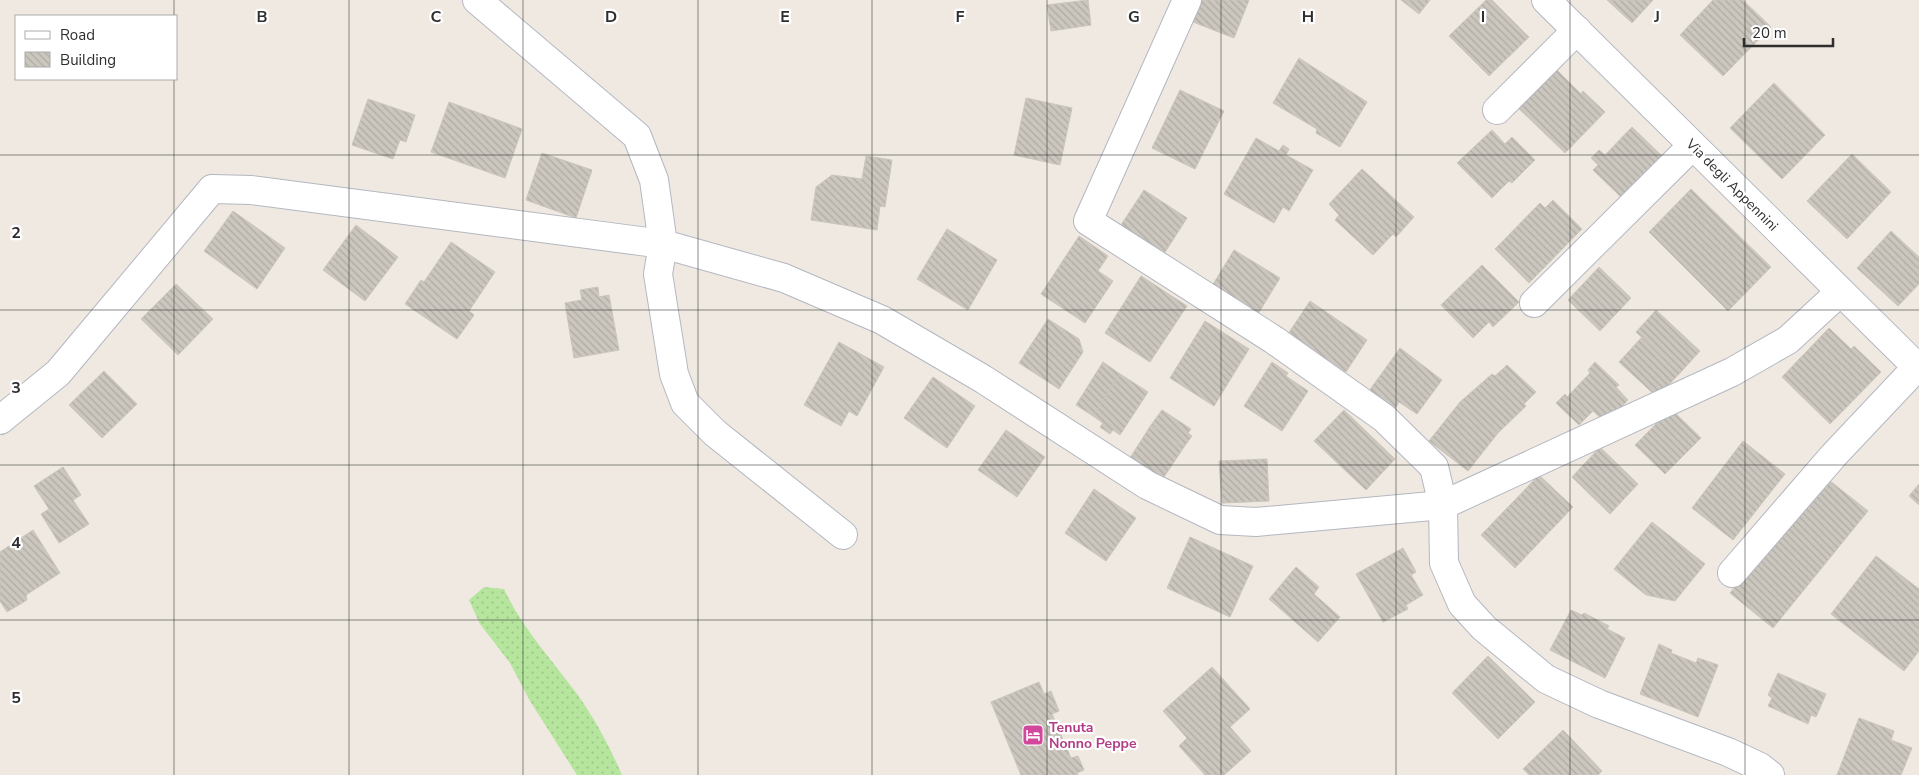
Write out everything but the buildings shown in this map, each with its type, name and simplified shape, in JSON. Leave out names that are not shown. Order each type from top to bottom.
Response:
[{"type":"street","points":[[476,0],[637,136],[654,180],[663,244],[658,274],[674,374],[684,403],[715,433],[843,536]]},
{"type":"street","points":[[1187,0],[1088,221],[1274,340],[1384,418],[1434,467],[1444,505],[1444,562],[1462,604],[1490,633],[1546,679],[1599,704],[1728,752],[1760,767],[1770,775]]},
{"type":"street","name":"Via degli Appennini","points":[[1546,0],[1918,368]]},
{"type":"street","points":[[1497,110],[1576,30]]},
{"type":"street","points":[[1534,303],[1692,146]]},
{"type":"street","points":[[0,420],[58,373],[212,189],[251,190],[663,244],[784,278],[882,320],[983,379],[1147,485],[1220,520],[1256,522],[1444,505],[1732,372],[1788,340],[1840,292]]},
{"type":"street","points":[[1732,573],[1834,455],[1918,368]]},
{"type":"green space","points":[[484,587],[504,589],[528,630],[590,713],[622,775],[577,775],[530,701],[510,663],[480,624],[469,600]]},
{"type":"place","name":"Tenuta Nonno Peppe","points":[[1033,735]]}]
